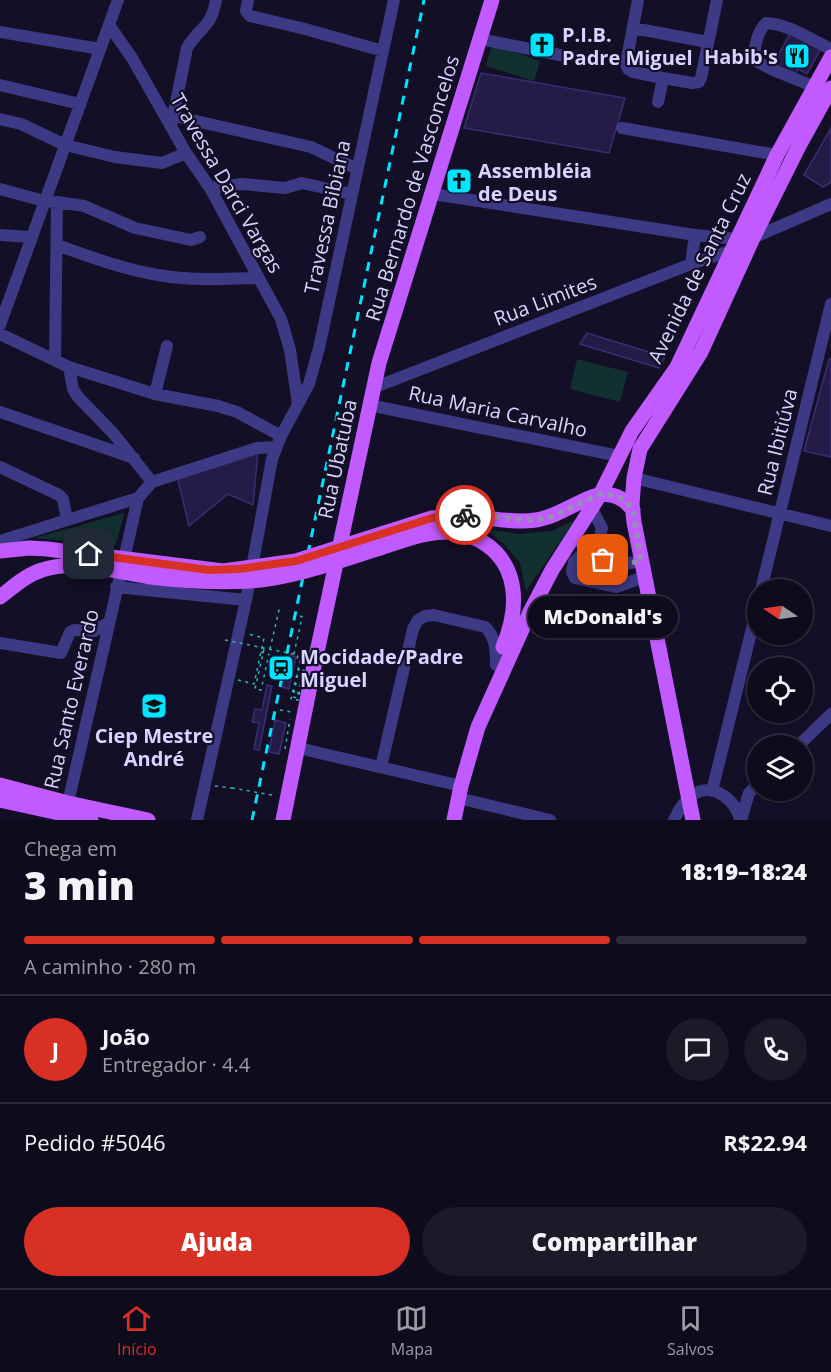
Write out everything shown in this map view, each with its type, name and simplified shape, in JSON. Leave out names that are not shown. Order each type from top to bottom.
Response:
[{"type":"main road","name":"Rua Bernardo de Vasconcelos","points":[[373,388],[390,326],[492,0]]},
{"type":"main road","name":"Avenida de Santa Cruz","points":[[454,820],[478,727],[530,612],[552,570],[600,494],[632,431],[677,368],[777,155],[831,57]]},
{"type":"main road","name":"Avenida de Santa Cruz","points":[[693,820],[641,561],[633,504],[634,478],[640,449],[701,352],[753,238],[831,88]]},
{"type":"main road","name":"Rua Ubatuba","points":[[283,820],[373,388]]},
{"type":"main road","points":[[0,551],[47,549],[209,570],[231,570],[296,561],[447,515],[534,520],[551,517],[600,494],[614,495],[633,504]]},
{"type":"main road","points":[[0,597],[22,580],[41,570],[58,566],[210,582],[252,581],[269,579],[334,562],[426,534],[444,531],[462,533],[478,538],[498,553],[512,581],[515,597],[513,620],[484,697],[478,727]]},
{"type":"main road","points":[[0,785],[68,803],[148,820]]},
{"type":"main road","points":[[0,800],[91,820]]},
{"type":"street","points":[[0,325],[5,294],[50,201],[65,145],[118,0]]},
{"type":"street","points":[[216,0],[214,14],[210,21],[187,48],[173,121],[290,140],[329,154],[357,169]]},
{"type":"street","points":[[248,0],[247,14],[383,51]]},
{"type":"street","name":"Travessa Bibiana","points":[[197,820],[246,600],[269,470],[278,442],[309,384],[319,348],[394,0]]},
{"type":"street","points":[[638,0],[626,64],[628,69],[633,72],[692,83],[699,82],[717,0]]},
{"type":"street","points":[[815,87],[756,61],[755,52],[762,28],[769,23],[787,28],[831,49]]},
{"type":"street","name":"Travessa Darci Vargas","points":[[109,25],[173,121],[186,153],[210,188],[281,319],[287,336],[298,404]]},
{"type":"street","points":[[633,28],[708,42]]},
{"type":"street","points":[[0,32],[100,49]]},
{"type":"street","points":[[480,39],[565,56]]},
{"type":"street","points":[[658,102],[663,78]]},
{"type":"street","points":[[0,86],[80,104]]},
{"type":"street","points":[[0,119],[21,124],[65,145],[115,157],[156,163],[168,161],[186,153]]},
{"type":"street","points":[[622,128],[777,155]]},
{"type":"street","points":[[210,188],[242,184],[285,188],[302,183],[351,194]]},
{"type":"street","points":[[0,189],[50,201],[84,206],[135,228],[191,240],[200,237]]},
{"type":"street","points":[[433,194],[695,235],[735,245]]},
{"type":"street","points":[[50,201],[57,245],[55,360]]},
{"type":"street","points":[[753,238],[831,204]]},
{"type":"street","points":[[0,235],[31,237]]},
{"type":"street","points":[[691,264],[695,235]]},
{"type":"street","points":[[57,245],[95,260],[158,275],[201,279],[259,278]]},
{"type":"street","name":"Rua Limites","points":[[373,388],[735,245]]},
{"type":"street","name":"Rua Ibitiúva","points":[[764,579],[831,304]]},
{"type":"street","points":[[0,334],[69,367],[155,394],[237,412],[278,442]]},
{"type":"street","points":[[155,394],[167,346]]},
{"type":"street","points":[[69,367],[73,389],[78,397],[135,458],[152,482]]},
{"type":"street","name":"Rua Maria Carvalho","points":[[369,405],[619,456]]},
{"type":"street","points":[[0,412],[135,458]]},
{"type":"street","points":[[0,541],[138,498],[152,482],[278,442]]},
{"type":"street","points":[[0,467],[59,495],[65,504],[67,520]]},
{"type":"street","points":[[634,478],[831,526]]},
{"type":"street","points":[[633,504],[645,486],[653,482]]},
{"type":"street","name":"Rua Santo Everardo","points":[[68,803],[138,498]]},
{"type":"street","points":[[571,541],[589,543],[598,539],[602,528],[592,508]]},
{"type":"street","points":[[641,561],[624,564],[580,556],[574,562],[572,572],[575,578],[616,587],[644,577]]},
{"type":"street","points":[[116,587],[246,600]]},
{"type":"street","points":[[601,600],[651,610]]},
{"type":"street","points":[[381,767],[409,642],[416,623],[422,617],[434,615],[485,627],[491,633],[494,641],[496,665]]},
{"type":"street","points":[[0,643],[61,653],[70,632],[74,630],[94,631],[108,623]]},
{"type":"street","points":[[717,793],[749,645]]},
{"type":"street","points":[[809,735],[831,714]]},
{"type":"street","points":[[298,748],[381,767],[550,820]]},
{"type":"street","points":[[674,820],[689,798],[698,792],[717,793],[747,789]]},
{"type":"street","points":[[717,793],[735,807],[740,820]]},
{"type":"street","points":[[740,820],[748,801]]},
{"type":"path","points":[[270,649],[279,610],[281,610]]},
{"type":"path","points":[[294,654],[302,617],[300,616]]},
{"type":"path","points":[[228,678],[254,684],[264,638],[239,632]]},
{"type":"path","points":[[225,640],[294,654],[297,655],[297,659],[306,660],[298,700],[291,699],[300,661],[304,662],[297,698],[293,698],[300,664]]},
{"type":"path","points":[[261,652],[268,654],[261,690],[255,689],[264,648]]},
{"type":"path","points":[[206,784],[277,796]]},
{"type":"green space","points":[[492,45],[540,61],[534,81],[486,66]]},
{"type":"green space","points":[[577,359],[628,372],[620,402],[570,389]]},
{"type":"green space","points":[[124,513],[116,545],[34,538]]},
{"type":"green space","points":[[575,520],[526,591],[520,563],[505,545],[485,529],[519,534],[552,531]]},
{"type":"building","name":"Habib's","points":[[791,32],[821,48],[807,74],[798,69],[794,76],[773,65]]},
{"type":"building","points":[[481,73],[625,98],[609,153],[464,128]]},
{"type":"building","points":[[831,128],[831,182],[823,187],[804,175]]},
{"type":"building","points":[[587,333],[665,357],[659,368],[580,344]]},
{"type":"building","points":[[829,359],[831,359],[831,457],[804,451]]},
{"type":"building","points":[[258,451],[253,505],[228,494],[189,526],[177,476]]},
{"type":"building","points":[[586,557],[621,566],[622,583],[582,578]]},
{"type":"building","points":[[290,655],[296,657],[289,689],[282,687]]},
{"type":"building","points":[[267,685],[272,686],[259,750],[254,749],[259,723],[252,722],[255,709],[262,710]]},
{"type":"building","points":[[275,720],[286,723],[279,754],[269,752]]},
{"type":"railway","points":[[252,820],[424,0]]},
{"type":"way so far","points":[[465,515],[534,520],[551,517],[600,494],[614,495],[625,500],[633,510],[641,561],[624,564],[603,560]]},
{"type":"place","name":"P.I.B. Padre Miguel","points":[[542,45]]},
{"type":"place","name":"Habib's","points":[[797,56]]},
{"type":"place","name":"Assembléia de Deus","points":[[459,181]]},
{"type":"place","name":"McDonald's","points":[[603,560]]},
{"type":"place","name":"Mocidade/Padre Miguel","points":[[281,668]]},
{"type":"place","name":"Ciep Mestre André","points":[[154,706]]},
{"type":"route","points":[[89,554],[223,571],[296,561],[432,518],[465,515]]}]
